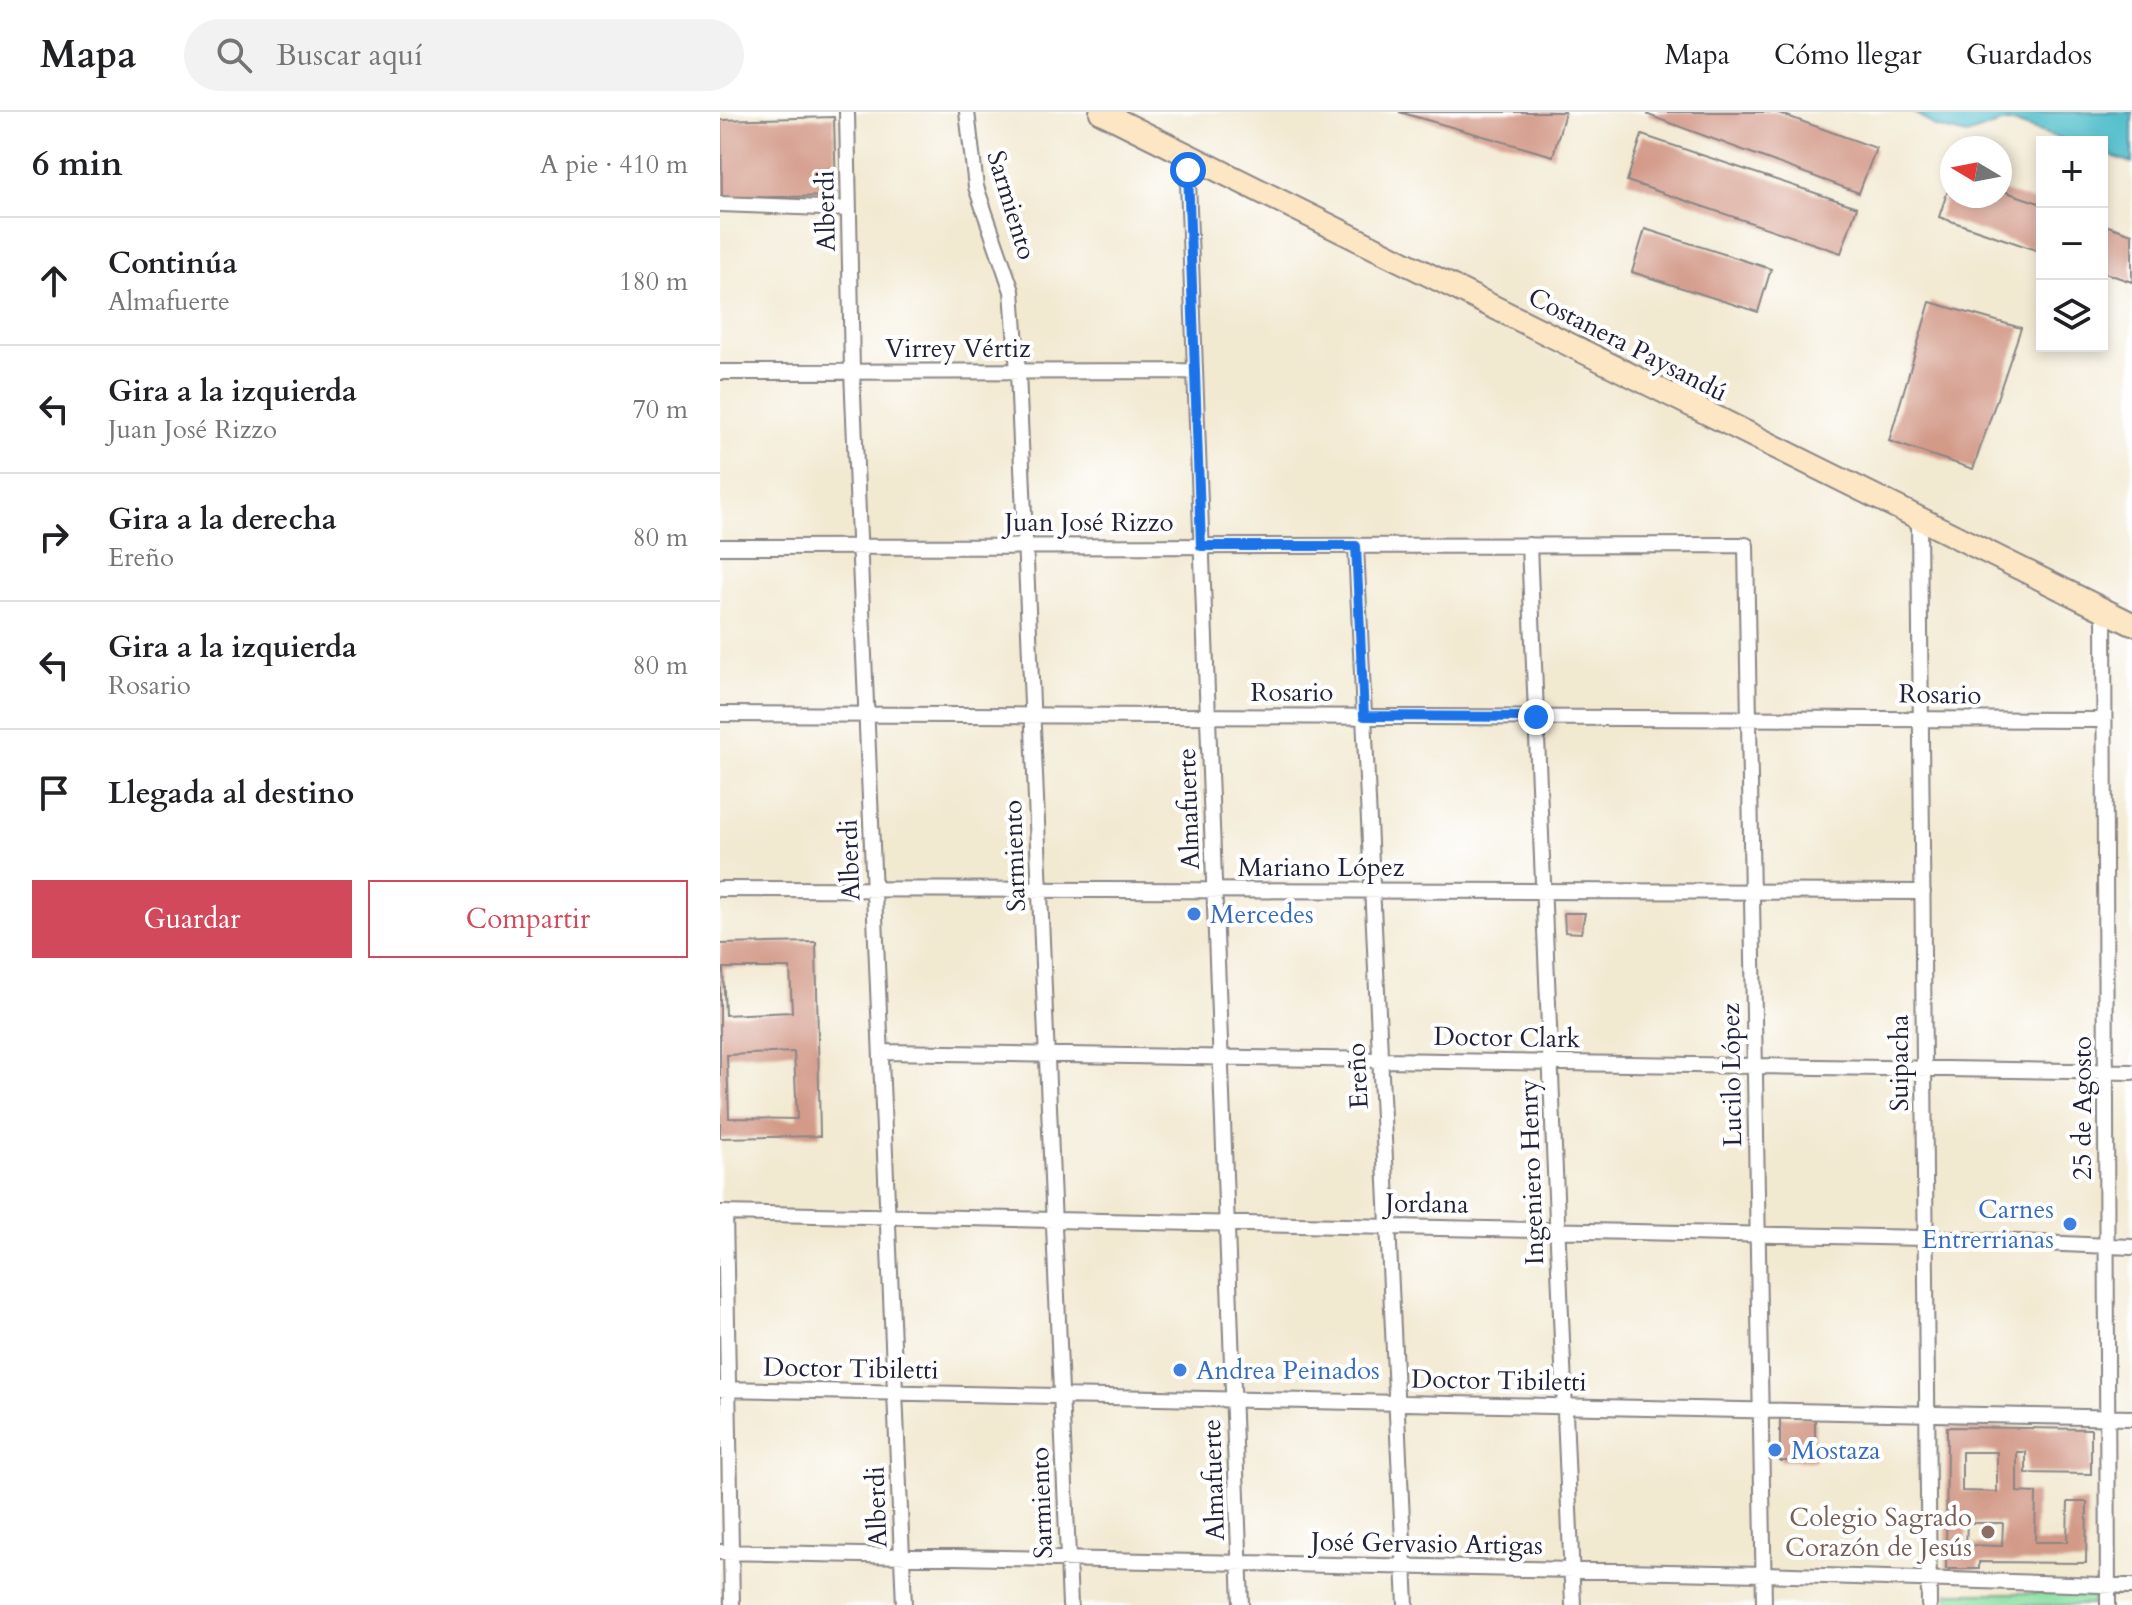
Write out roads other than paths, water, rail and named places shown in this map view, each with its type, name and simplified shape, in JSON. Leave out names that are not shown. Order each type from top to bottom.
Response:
[{"type":"main road","name":"Costanera Paysandú","points":[[1101,112],[1919,521],[2132,624]]},
{"type":"street","name":"Alberdi","points":[[847,112],[852,371],[904,1605]]},
{"type":"street","name":"Sarmiento","points":[[967,112],[976,187],[1012,291],[1018,372],[1070,1605]]},
{"type":"street","name":"Almafuerte","points":[[1187,155],[1241,1605]]},
{"type":"street","points":[[720,204],[849,209]]},
{"type":"street","name":"Virrey Vértiz","points":[[720,372],[1195,371]]},
{"type":"street","name":"Suipacha","points":[[1919,521],[1929,1605]]},
{"type":"street","name":"Ingeniero Henry","points":[[1529,545],[1573,1605]]},
{"type":"street","name":"Juan José Rizzo","points":[[720,547],[1746,545]]},
{"type":"street","name":"Lucilo López","points":[[1746,545],[1764,1605]]},
{"type":"street","name":"Ereño","points":[[1356,546],[1406,1605]]},
{"type":"street","name":"25 de Agosto","points":[[2104,610],[2108,1605]]},
{"type":"street","name":"Rosario","points":[[720,714],[2104,720]]},
{"type":"street","name":"Mariano López","points":[[720,889],[1923,892]]},
{"type":"street","name":"Doctor Clark","points":[[882,1052],[2132,1072]]},
{"type":"street","points":[[722,1213],[726,1552],[732,1605]]},
{"type":"street","name":"Jordana","points":[[722,1213],[1925,1238],[2132,1247]]},
{"type":"street","name":"Doctor Tibiletti","points":[[725,1390],[2132,1418]]},
{"type":"street","name":"José Gervasio Artigas","points":[[726,1552],[1764,1574],[2132,1586]]},
{"type":"water","points":[[1914,112],[2132,112],[2132,163],[2108,155],[2108,136],[2053,136],[2015,123],[2001,123],[1967,135],[1935,127]]},
{"type":"place","name":"Mercedes","points":[[1194,914]]},
{"type":"place","name":"Carnes Entrerrianas","points":[[2070,1224]]},
{"type":"place","name":"Andrea Peinados","points":[[1180,1370]]},
{"type":"place","name":"Mostaza","points":[[1775,1450]]},
{"type":"place","name":"Colegio Sagrado Corazón de Jesús","points":[[1988,1532]]}]
